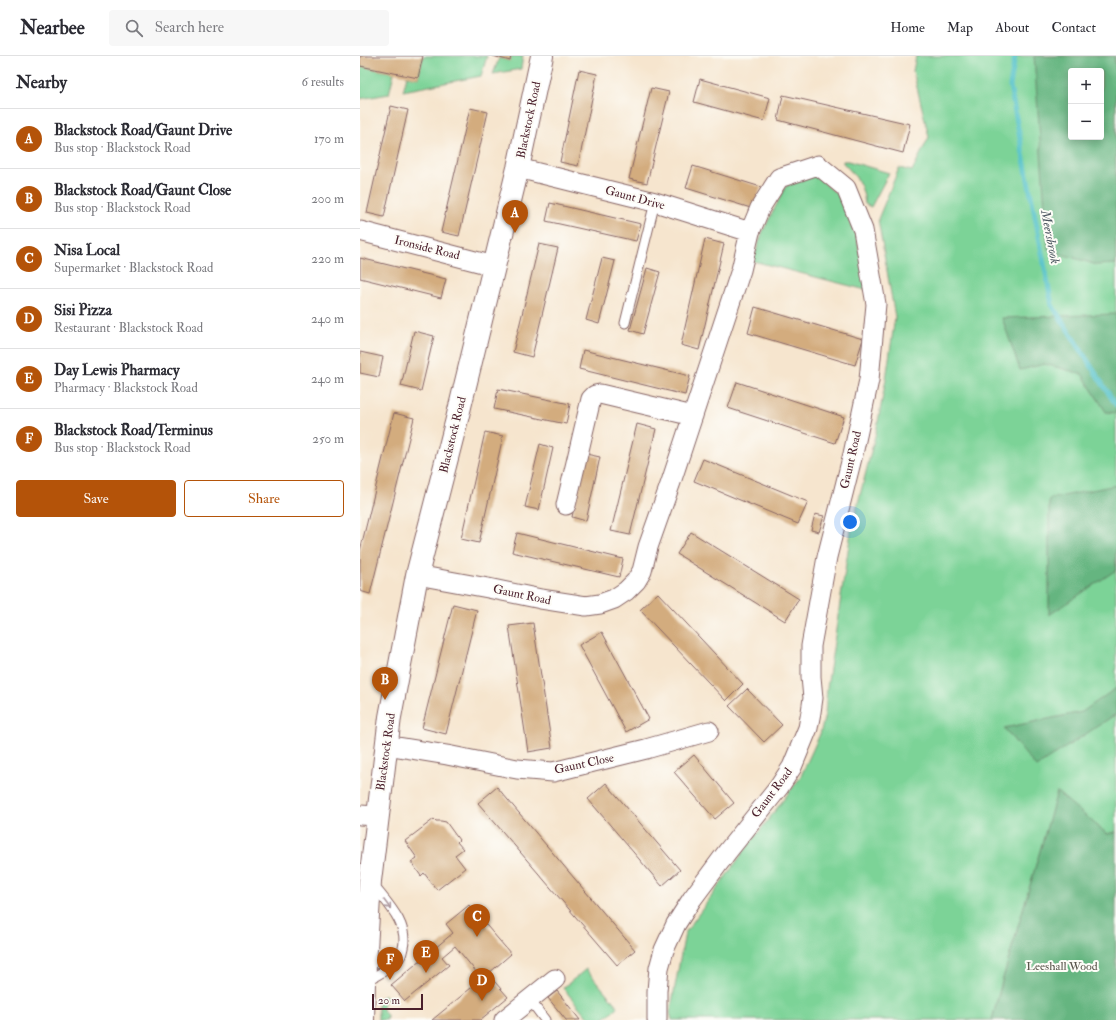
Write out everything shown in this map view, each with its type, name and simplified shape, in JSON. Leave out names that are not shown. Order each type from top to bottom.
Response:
[{"type":"street","name":"Blackstock Road","points":[[363,1020],[363,936],[370,881],[369,816],[386,745],[417,575],[518,168],[542,56]]},
{"type":"street","name":"Gaunt Road","points":[[417,575],[535,598],[586,606],[600,604],[614,599],[626,591],[636,581],[642,571],[648,547],[693,416],[740,270],[750,232],[760,208],[779,178],[818,165],[846,188],[863,230],[876,304],[869,380],[853,454],[827,556],[812,638],[812,698],[808,728],[792,767],[779,787],[727,852],[692,899],[676,924],[664,950],[659,968],[657,1020]]},
{"type":"street","name":"Gaunt Drive","points":[[518,168],[655,202],[750,232]]},
{"type":"street","name":"Ironside Road","points":[[360,231],[494,266]]},
{"type":"street","points":[[566,505],[591,399],[595,395],[600,394],[693,416]]},
{"type":"street","name":"Gaunt Close","points":[[386,745],[517,769],[553,772],[634,753],[709,731]]},
{"type":"street","points":[[504,1020],[555,979]]},
{"type":"lane","points":[[625,323],[655,202]]},
{"type":"lane","points":[[364,983],[385,971],[401,956],[405,941],[403,928],[391,908],[370,881]]},
{"type":"lane","points":[[530,1000],[546,1020]]},
{"type":"green space","points":[[423,56],[487,56],[481,76],[403,91],[407,76],[418,78]]},
{"type":"green space","points":[[511,56],[523,56],[521,69],[493,74],[499,58],[510,61]]},
{"type":"green space","points":[[916,56],[1116,56],[1116,832],[1107,834],[1057,793],[992,1020],[672,1020],[670,1013],[685,933],[742,854],[800,778],[820,734],[825,715],[827,688],[851,531],[876,432],[886,379],[895,317],[878,219],[899,168],[912,171],[929,137],[913,71]]},
{"type":"green space","points":[[1034,56],[1114,56],[1116,71],[1116,264],[1097,265],[1048,250]]},
{"type":"green space","points":[[360,66],[394,73],[389,94],[360,99]]},
{"type":"green space","points":[[843,161],[848,161],[889,173],[871,207],[865,204],[861,186]]},
{"type":"green space","points":[[815,175],[838,195],[857,238],[866,290],[753,261],[762,233],[786,186]]},
{"type":"green space","points":[[1116,314],[1116,413],[1106,412],[1082,374],[1045,364],[1020,370],[1002,318]]},
{"type":"green space","points":[[1116,485],[1116,570],[1049,615],[1049,499]]},
{"type":"green space","points":[[1116,688],[1116,714],[1036,767],[1004,728],[1082,712]]},
{"type":"green space","name":"Leeshall Wood","points":[[1057,792],[1107,834],[1116,832],[1116,1020],[992,1020],[1002,982]]},
{"type":"green space","points":[[586,969],[618,1007],[602,1020],[590,1020],[563,988]]},
{"type":"green space","points":[[384,994],[388,998],[383,1001],[383,1010],[388,1017],[386,1018],[387,1020],[378,1020],[378,1000]]},
{"type":"building","points":[[360,56],[423,56],[418,78],[360,66]]},
{"type":"building","points":[[493,56],[511,56],[510,61]]},
{"type":"building","points":[[579,70],[597,74],[578,166],[560,162]]},
{"type":"building","points":[[700,79],[770,98],[764,121],[694,102]]},
{"type":"building","points":[[651,88],[669,92],[647,183],[629,179]]},
{"type":"building","points":[[783,95],[910,124],[903,153],[778,120]]},
{"type":"building","points":[[391,106],[408,110],[384,217],[367,213]]},
{"type":"building","points":[[470,108],[488,112],[459,236],[441,232]]},
{"type":"building","points":[[693,166],[761,187],[754,209],[686,188]]},
{"type":"building","points":[[550,203],[641,224],[636,241],[546,221]]},
{"type":"building","points":[[705,239],[724,244],[699,350],[681,345]]},
{"type":"building","points":[[539,244],[558,248],[532,357],[513,352]]},
{"type":"building","points":[[360,258],[446,279],[441,298],[360,278]]},
{"type":"building","points":[[602,258],[615,261],[599,324],[586,320]]},
{"type":"building","points":[[647,268],[660,272],[643,334],[630,330]]},
{"type":"building","points":[[755,307],[863,339],[855,365],[748,333]]},
{"type":"building","points":[[414,331],[434,336],[421,391],[401,386]]},
{"type":"building","points":[[583,350],[690,376],[685,395],[579,369]]},
{"type":"building","points":[[360,352],[383,357],[379,377],[360,373]]},
{"type":"building","points":[[737,382],[844,417],[835,443],[728,408]]},
{"type":"building","points":[[498,389],[570,404],[566,424],[494,409]]},
{"type":"building","points":[[394,413],[414,418],[370,594],[360,591],[360,551]]},
{"type":"building","points":[[637,424],[656,429],[630,535],[611,531]]},
{"type":"building","points":[[485,432],[503,436],[479,543],[461,539]]},
{"type":"building","points":[[540,444],[553,448],[539,510],[525,507]]},
{"type":"building","points":[[586,454],[600,457],[586,521],[572,517]]},
{"type":"building","points":[[703,459],[808,502],[798,524],[694,481]]},
{"type":"building","points":[[815,514],[824,516],[819,532],[811,530]]},
{"type":"building","points":[[691,532],[799,599],[785,621],[677,554]]},
{"type":"building","points":[[517,533],[623,559],[619,577],[512,552]]},
{"type":"building","points":[[658,593],[743,684],[726,701],[640,610]]},
{"type":"building","points":[[453,604],[477,610],[446,734],[422,728]]},
{"type":"building","points":[[533,623],[552,748],[528,752],[509,626]]},
{"type":"building","points":[[602,632],[649,719],[626,732],[579,645]]},
{"type":"building","points":[[747,689],[782,725],[764,742],[729,706]]},
{"type":"building","points":[[694,755],[734,803],[715,819],[674,772]]},
{"type":"building","points":[[606,783],[680,870],[662,886],[588,799]]},
{"type":"building","points":[[497,787],[635,950],[617,965],[478,803]]},
{"type":"building","points":[[434,819],[436,821],[446,822],[459,840],[457,842],[463,849],[455,855],[465,868],[437,890],[424,873],[421,876],[411,862],[417,858],[405,841]]},
{"type":"building","points":[[469,905],[511,954],[488,974],[508,997],[480,1020],[432,1020],[482,979],[455,946],[442,957],[449,965],[405,1001],[391,985],[453,933],[446,924]]},
{"type":"building","points":[[557,991],[580,1020],[566,1020],[548,998]]},
{"type":"waterway","name":"Meersbrook","points":[[1015,56],[1010,86],[1052,305],[1116,405]]},
{"type":"place","name":"Blackstock Road/Gaunt Drive","points":[[515,233]]},
{"type":"place","name":"Blackstock Road/Gaunt Close","points":[[385,700]]},
{"type":"place","name":"Nisa Local","points":[[477,937]]},
{"type":"place","name":"Day Lewis Pharmacy","points":[[426,973]]},
{"type":"place","name":"Blackstock Road/Terminus","points":[[390,980]]},
{"type":"place","name":"Sisi Pizza","points":[[482,1001]]}]
